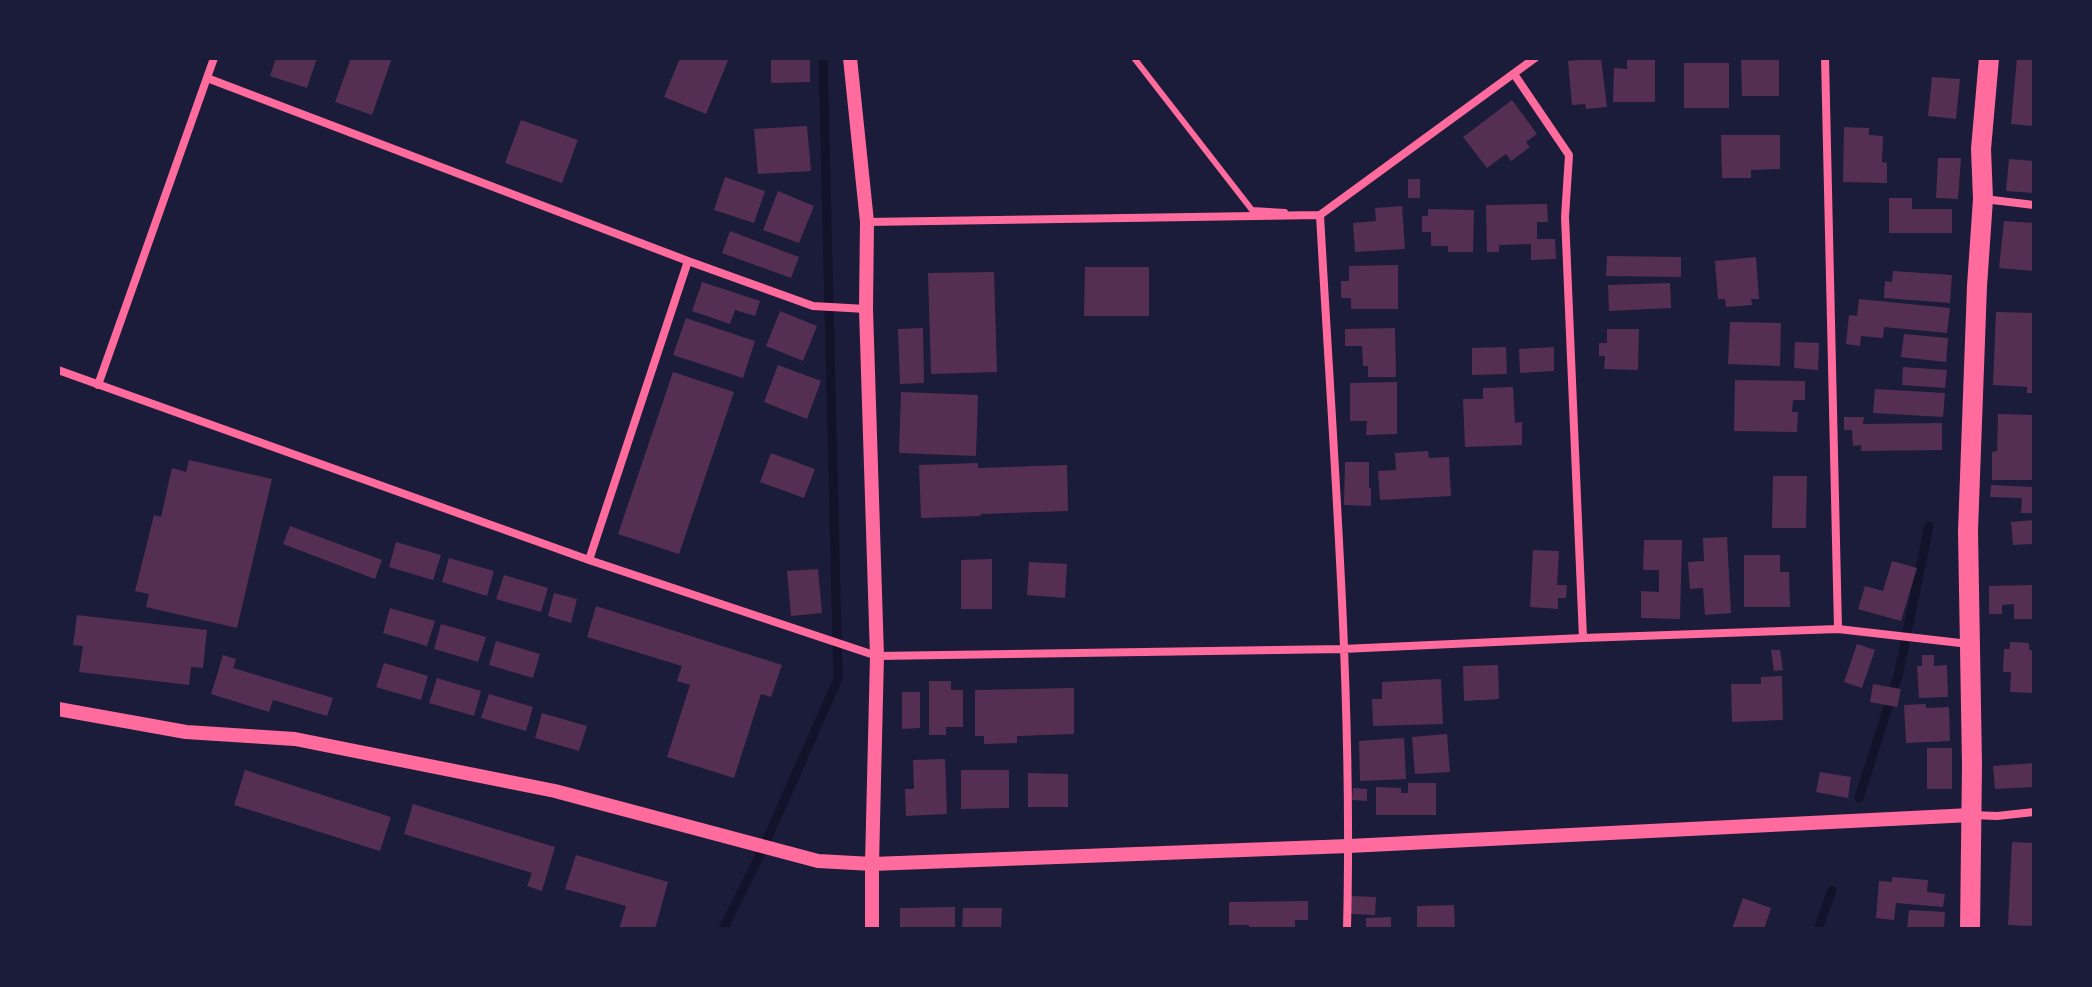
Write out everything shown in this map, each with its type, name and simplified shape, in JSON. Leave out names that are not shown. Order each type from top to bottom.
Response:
[{"type":"highway","points":[[1970,929],[1972,765],[1968,531],[1983,199],[1981,149],[1989,58]]},
{"type":"street","points":[[98,385],[214,58]]},
{"type":"street","points":[[850,58],[867,222],[866,309],[877,656],[872,929]]},
{"type":"street","points":[[867,222],[1320,215],[1535,58]]},
{"type":"street","points":[[1825,58],[1838,629]]},
{"type":"street","points":[[1514,74],[1569,155],[1565,217],[1583,638]]},
{"type":"street","points":[[207,78],[813,306],[866,309]]},
{"type":"street","points":[[1983,199],[2034,205]]},
{"type":"street","points":[[1320,215],[1343,649],[1349,846],[1347,929]]},
{"type":"street","points":[[589,560],[688,261]]},
{"type":"street","points":[[58,370],[589,560],[877,656],[1343,649],[1838,629],[1970,644]]},
{"type":"street","points":[[58,709],[186,732],[295,739],[555,791],[818,861],[872,864],[1349,846],[2034,812]]},
{"type":"lane","points":[[1134,58],[1252,210],[1320,215]]},
{"type":"building","points":[[276,58],[317,58],[307,88],[270,76]]},
{"type":"building","points":[[351,58],[392,58],[372,115],[335,102]]},
{"type":"building","points":[[680,58],[729,58],[706,114],[664,97]]},
{"type":"building","points":[[771,58],[810,58],[810,82],[771,83]]},
{"type":"building","points":[[1601,58],[1607,107],[1586,109],[1585,104],[1572,105],[1568,61]]},
{"type":"building","points":[[1627,58],[1655,58],[1655,102],[1613,102],[1614,68],[1627,69]]},
{"type":"building","points":[[1741,58],[1779,58],[1779,96],[1742,96]]},
{"type":"building","points":[[2017,58],[2034,58],[2034,126],[2011,124]]},
{"type":"building","points":[[1684,63],[1729,63],[1729,108],[1684,108]]},
{"type":"building","points":[[1932,77],[1960,79],[1956,119],[1928,116]]},
{"type":"building","points":[[1512,100],[1537,134],[1526,142],[1530,147],[1511,161],[1506,154],[1487,168],[1463,137]]},
{"type":"building","points":[[521,120],[578,140],[562,183],[505,163]]},
{"type":"building","points":[[807,126],[811,171],[758,174],[754,129]]},
{"type":"building","points":[[1844,127],[1869,128],[1869,135],[1883,136],[1882,162],[1887,163],[1887,183],[1843,182]]},
{"type":"building","points":[[1721,135],[1780,135],[1780,169],[1751,170],[1751,178],[1722,178]]},
{"type":"building","points":[[1938,158],[1961,158],[1958,199],[1936,198]]},
{"type":"building","points":[[2009,159],[2034,161],[2034,193],[2006,191]]},
{"type":"building","points":[[725,177],[765,191],[754,223],[714,210]]},
{"type":"building","points":[[1408,179],[1420,179],[1420,198],[1408,198]]},
{"type":"building","points":[[778,191],[814,206],[799,243],[763,230]]},
{"type":"building","points":[[1889,198],[1912,198],[1912,209],[1952,209],[1952,233],[1889,233]]},
{"type":"building","points":[[1547,204],[1548,222],[1537,222],[1537,239],[1555,239],[1556,259],[1531,260],[1531,244],[1499,245],[1499,252],[1487,252],[1486,205]]},
{"type":"building","points":[[1402,206],[1405,249],[1355,252],[1353,223],[1376,221],[1375,208]]},
{"type":"building","points":[[1428,209],[1474,210],[1473,252],[1448,252],[1448,246],[1431,246],[1431,232],[1422,232],[1422,216],[1428,216]]},
{"type":"building","points":[[2004,221],[2034,223],[2034,271],[1999,268]]},
{"type":"building","points":[[730,231],[799,257],[791,278],[722,253]]},
{"type":"building","points":[[1607,256],[1681,257],[1681,277],[1606,276]]},
{"type":"building","points":[[1756,257],[1759,299],[1751,299],[1752,305],[1726,307],[1725,299],[1718,299],[1715,261]]},
{"type":"building","points":[[1398,265],[1398,309],[1351,309],[1351,298],[1341,298],[1341,281],[1349,281],[1349,266]]},
{"type":"building","points":[[1085,267],[1149,267],[1149,316],[1084,316]]},
{"type":"building","points":[[1893,271],[1952,275],[1950,303],[1884,298],[1885,281],[1892,282]]},
{"type":"building","points":[[994,272],[997,372],[931,374],[928,273]]},
{"type":"building","points":[[702,282],[760,301],[755,316],[735,310],[730,324],[692,311]]},
{"type":"building","points":[[1670,283],[1671,308],[1609,311],[1608,285]]},
{"type":"building","points":[[1859,299],[1950,308],[1947,333],[1884,327],[1883,338],[1861,336],[1860,346],[1846,344],[1849,315],[1857,316]]},
{"type":"building","points":[[780,311],[817,326],[803,361],[766,346]]},
{"type":"building","points":[[1996,312],[2034,313],[2034,393],[2027,393],[2027,387],[1993,385]]},
{"type":"building","points":[[686,318],[755,341],[743,378],[673,355]]},
{"type":"building","points":[[1730,322],[1781,323],[1780,366],[1728,364]]},
{"type":"building","points":[[923,328],[924,383],[900,384],[898,329]]},
{"type":"building","points":[[1395,328],[1396,377],[1368,377],[1368,366],[1363,366],[1362,346],[1345,346],[1345,329]]},
{"type":"building","points":[[1607,329],[1639,329],[1638,370],[1604,369],[1605,356],[1599,356],[1599,343],[1607,343]]},
{"type":"building","points":[[1904,334],[1948,338],[1946,362],[1901,357]]},
{"type":"building","points":[[1795,342],[1819,343],[1818,370],[1794,368]]},
{"type":"building","points":[[1506,347],[1507,374],[1472,375],[1472,348]]},
{"type":"building","points":[[1554,347],[1554,371],[1520,373],[1519,349]]},
{"type":"building","points":[[778,365],[821,381],[807,419],[764,402]]},
{"type":"building","points":[[1903,367],[1947,370],[1945,388],[1902,385]]},
{"type":"building","points":[[673,372],[734,392],[679,554],[618,534]]},
{"type":"building","points":[[1735,380],[1805,381],[1805,400],[1793,400],[1792,412],[1798,412],[1797,432],[1734,431]]},
{"type":"building","points":[[1397,382],[1397,434],[1366,435],[1367,421],[1350,421],[1350,383]]},
{"type":"building","points":[[1513,387],[1515,423],[1522,422],[1522,445],[1465,447],[1463,399],[1483,399],[1483,388]]},
{"type":"building","points":[[1875,389],[1945,393],[1943,417],[1873,413]]},
{"type":"building","points":[[901,392],[978,395],[976,456],[899,453]]},
{"type":"building","points":[[1998,414],[2034,415],[2034,480],[1992,480],[1992,452],[1997,451]]},
{"type":"building","points":[[1844,417],[1864,417],[1863,424],[1942,423],[1942,450],[1861,451],[1861,445],[1853,446],[1852,430],[1844,430]]},
{"type":"building","points":[[1428,451],[1429,458],[1449,457],[1451,496],[1380,500],[1378,471],[1396,470],[1395,453]]},
{"type":"building","points":[[771,453],[815,469],[804,498],[760,482]]},
{"type":"building","points":[[189,460],[272,479],[237,628],[146,607],[149,594],[135,591],[154,515],[161,517],[172,468],[186,472]]},
{"type":"building","points":[[1345,462],[1369,462],[1371,506],[1344,505]]},
{"type":"building","points":[[978,463],[978,468],[1067,465],[1068,511],[921,518],[919,465]]},
{"type":"building","points":[[1773,476],[1807,476],[1806,528],[1772,528]]},
{"type":"building","points":[[1991,485],[2034,487],[2034,513],[2021,513],[2022,498],[1990,497]]},
{"type":"building","points":[[2034,520],[2034,544],[2013,545],[2011,522]]},
{"type":"building","points":[[290,526],[382,560],[375,579],[283,544]]},
{"type":"building","points":[[1727,537],[1731,613],[1705,615],[1703,588],[1690,589],[1688,562],[1704,561],[1703,538]]},
{"type":"building","points":[[1644,540],[1682,540],[1680,619],[1641,618],[1641,591],[1659,592],[1659,570],[1643,570]]},
{"type":"building","points":[[396,542],[441,555],[433,580],[389,567]]},
{"type":"building","points":[[1533,550],[1559,551],[1557,585],[1567,585],[1566,598],[1558,598],[1558,609],[1530,607]]},
{"type":"building","points":[[1744,555],[1780,555],[1780,572],[1789,572],[1790,607],[1744,607]]},
{"type":"building","points":[[449,558],[494,571],[487,596],[442,582]]},
{"type":"building","points":[[992,559],[992,609],[961,609],[961,560]]},
{"type":"building","points":[[1892,561],[1917,568],[1901,621],[1858,609],[1865,586],[1883,591]]},
{"type":"building","points":[[1029,562],[1067,564],[1065,598],[1027,595]]},
{"type":"building","points":[[818,569],[822,613],[791,616],[787,571]]},
{"type":"building","points":[[504,575],[548,588],[541,612],[496,599]]},
{"type":"building","points":[[2034,585],[2034,619],[2014,619],[2014,604],[2002,605],[2002,614],[1989,614],[1989,586]]},
{"type":"building","points":[[554,593],[577,599],[571,623],[548,616]]},
{"type":"building","points":[[596,606],[782,665],[771,697],[761,694],[734,778],[667,757],[690,685],[677,681],[682,666],[587,637]]},
{"type":"building","points":[[390,608],[435,621],[427,646],[383,633]]},
{"type":"building","points":[[77,615],[207,630],[203,668],[191,667],[189,685],[79,672],[83,646],[73,645]]},
{"type":"building","points":[[441,624],[486,637],[478,662],[434,649]]},
{"type":"building","points":[[496,641],[540,654],[533,678],[489,665]]},
{"type":"building","points":[[2010,642],[2029,643],[2029,650],[2034,650],[2034,693],[2010,692],[2011,672],[2003,672],[2004,649],[2010,649]]},
{"type":"building","points":[[1857,644],[1875,650],[1862,688],[1844,682]]},
{"type":"building","points":[[1771,650],[1780,650],[1783,670],[1774,671]]},
{"type":"building","points":[[223,655],[236,659],[233,668],[333,698],[327,716],[273,700],[269,712],[211,694]]},
{"type":"building","points":[[1922,655],[1934,655],[1934,666],[1947,665],[1948,697],[1919,698],[1917,666],[1922,666]]},
{"type":"building","points":[[384,663],[428,676],[421,700],[376,687]]},
{"type":"building","points":[[1498,665],[1499,699],[1464,701],[1463,666]]},
{"type":"building","points":[[1782,676],[1783,720],[1732,722],[1731,684],[1761,684],[1761,677]]},
{"type":"building","points":[[437,678],[481,691],[474,716],[429,703]]},
{"type":"building","points":[[1441,679],[1443,724],[1373,726],[1372,699],[1382,699],[1382,682]]},
{"type":"building","points":[[929,681],[951,681],[951,690],[963,690],[963,727],[946,727],[946,735],[929,735]]},
{"type":"building","points":[[1873,684],[1901,689],[1897,707],[1870,702]]},
{"type":"building","points":[[1074,688],[1074,734],[1017,736],[1017,743],[984,744],[984,736],[975,736],[975,690]]},
{"type":"building","points":[[902,692],[920,692],[920,728],[902,729]]},
{"type":"building","points":[[489,694],[533,707],[526,731],[481,718]]},
{"type":"building","points":[[1926,704],[1926,708],[1949,707],[1950,741],[1906,743],[1904,705]]},
{"type":"building","points":[[542,713],[587,726],[579,751],[535,738]]},
{"type":"building","points":[[1447,734],[1450,772],[1415,774],[1412,737]]},
{"type":"building","points":[[1404,738],[1406,779],[1360,781],[1359,741]]},
{"type":"building","points":[[1927,748],[1952,748],[1952,789],[1927,789]]},
{"type":"building","points":[[945,759],[947,814],[906,816],[905,789],[914,789],[913,760]]},
{"type":"building","points":[[2034,763],[2034,787],[1995,789],[1993,766]]},
{"type":"building","points":[[245,770],[391,817],[380,851],[234,805]]},
{"type":"building","points":[[961,770],[1009,770],[1009,808],[961,809]]},
{"type":"building","points":[[1820,772],[1851,777],[1848,798],[1816,792]]},
{"type":"building","points":[[1028,773],[1068,774],[1068,807],[1028,807]]},
{"type":"building","points":[[1408,783],[1436,783],[1436,815],[1376,815],[1376,787],[1401,788],[1401,793],[1408,793]]},
{"type":"building","points":[[1353,788],[1367,789],[1367,801],[1352,800]]},
{"type":"building","points":[[413,804],[555,847],[542,891],[527,886],[532,873],[404,834]]},
{"type":"building","points":[[2012,842],[2034,843],[2034,926],[2008,925]]},
{"type":"building","points":[[576,855],[668,882],[655,929],[619,929],[626,906],[565,889]]},
{"type":"building","points":[[1892,877],[1928,880],[1927,892],[1945,894],[1943,907],[1896,903],[1894,920],[1876,918],[1879,881],[1892,882]]},
{"type":"building","points":[[1351,896],[1376,897],[1375,915],[1350,914]]},
{"type":"building","points":[[1743,898],[1771,908],[1764,929],[1732,929]]},
{"type":"building","points":[[1308,901],[1308,920],[1295,920],[1295,927],[1249,929],[1249,925],[1229,925],[1229,902]]},
{"type":"building","points":[[1454,905],[1455,929],[1417,929],[1417,906]]},
{"type":"building","points":[[955,907],[955,929],[900,929],[900,908]]},
{"type":"building","points":[[963,908],[1002,908],[1001,929],[962,929]]},
{"type":"building","points":[[1909,910],[1945,912],[1944,929],[1907,929]]},
{"type":"building","points":[[1391,917],[1391,929],[1366,929],[1366,918]]},
{"type":"waterway","points":[[723,929],[760,855],[838,679],[823,58]]},
{"type":"waterway","points":[[1859,798],[1898,676],[1929,526]]},
{"type":"waterway","points":[[1818,929],[1832,890]]}]
